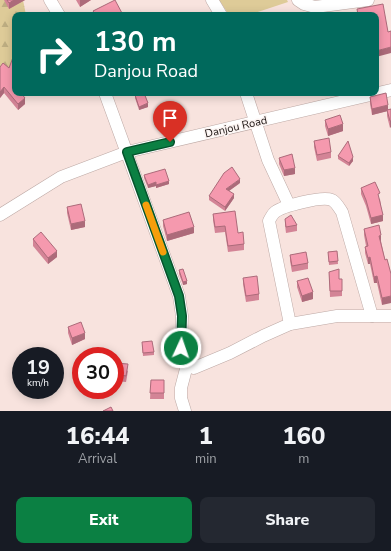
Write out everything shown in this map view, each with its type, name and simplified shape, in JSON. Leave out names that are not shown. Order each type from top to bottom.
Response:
[{"type":"street","points":[[50,0],[58,12]]},
{"type":"street","points":[[212,0],[219,12]]},
{"type":"street","points":[[298,0],[304,4],[315,7],[368,0]]},
{"type":"street","name":"Danjou Road","points":[[379,93],[391,90]]},
{"type":"street","points":[[106,96],[179,296],[182,316],[181,348],[186,365],[181,388],[181,398],[185,411]]},
{"type":"street","points":[[247,96],[268,160],[289,205]]},
{"type":"street","name":"Danjou Road","points":[[3,213],[61,177],[127,152],[366,96]]},
{"type":"street","points":[[290,324],[268,221],[274,213],[289,205],[317,200],[331,200],[337,204],[342,212],[372,316]]},
{"type":"street","points":[[186,365],[194,368],[290,324],[337,316],[391,316]]},
{"type":"green space","points":[[0,0],[23,0],[25,12],[12,12],[12,79],[0,93]]},
{"type":"green space","points":[[219,0],[287,0],[288,2],[258,12],[227,12]]},
{"type":"building","points":[[7,0],[14,0],[9,3]]},
{"type":"building","points":[[115,0],[121,12],[94,12],[93,11]]},
{"type":"building","points":[[383,4],[388,32],[391,31],[391,47],[379,50],[379,12],[358,12],[357,9]]},
{"type":"building","points":[[12,60],[12,96],[23,96],[25,98],[18,104],[4,87],[0,92],[0,67],[3,63],[9,68]]},
{"type":"building","points":[[386,93],[388,105],[372,109],[370,97],[379,96]]},
{"type":"building","points":[[135,96],[145,96],[148,103],[139,107]]},
{"type":"building","points":[[391,109],[391,121],[390,121],[387,110]]},
{"type":"building","points":[[340,115],[343,124],[328,129],[325,120]]},
{"type":"building","points":[[329,138],[331,152],[317,155],[314,141]]},
{"type":"building","points":[[348,141],[353,157],[349,163],[338,156]]},
{"type":"building","points":[[292,154],[295,168],[284,170],[279,158]]},
{"type":"building","points":[[232,167],[240,179],[226,189],[234,194],[225,207],[209,196],[224,173]]},
{"type":"building","points":[[165,169],[169,181],[156,185],[156,182],[148,185],[144,175]]},
{"type":"building","points":[[375,182],[380,193],[378,194],[383,215],[371,218],[361,188]]},
{"type":"building","points":[[81,204],[85,221],[71,224],[67,207]]},
{"type":"building","points":[[235,211],[238,233],[243,232],[244,244],[228,246],[225,226],[215,227],[213,214]]},
{"type":"building","points":[[189,212],[194,227],[167,235],[163,220]]},
{"type":"building","points":[[291,215],[297,225],[286,227],[285,219]]},
{"type":"building","points":[[379,225],[381,235],[379,236],[385,260],[387,259],[391,274],[391,296],[382,298],[377,276],[374,277],[370,257],[368,258],[365,247],[368,246],[364,229]]},
{"type":"building","points":[[41,232],[57,251],[48,258],[33,239]]},
{"type":"building","points":[[337,251],[338,261],[329,262],[328,252]]},
{"type":"building","points":[[306,252],[308,263],[292,266],[290,255]]},
{"type":"building","points":[[183,269],[187,281],[183,282],[179,270]]},
{"type":"building","points":[[339,269],[339,279],[342,279],[342,291],[330,291],[329,272]]},
{"type":"building","points":[[257,276],[259,294],[246,296],[243,278]]},
{"type":"building","points":[[308,278],[313,292],[302,296],[297,281]]},
{"type":"building","points":[[81,322],[85,333],[72,338],[68,327]]},
{"type":"building","points":[[152,341],[154,352],[143,353],[142,342]]},
{"type":"building","points":[[124,364],[128,364],[126,376],[124,376]]},
{"type":"building","points":[[151,380],[164,380],[164,393],[150,393]]},
{"type":"building","points":[[111,407],[113,411],[103,411]]},
{"type":"slow traffic","points":[[146,205],[163,252]]},
{"type":"route","points":[[170,142],[127,152],[179,296],[182,316],[181,348]]}]
